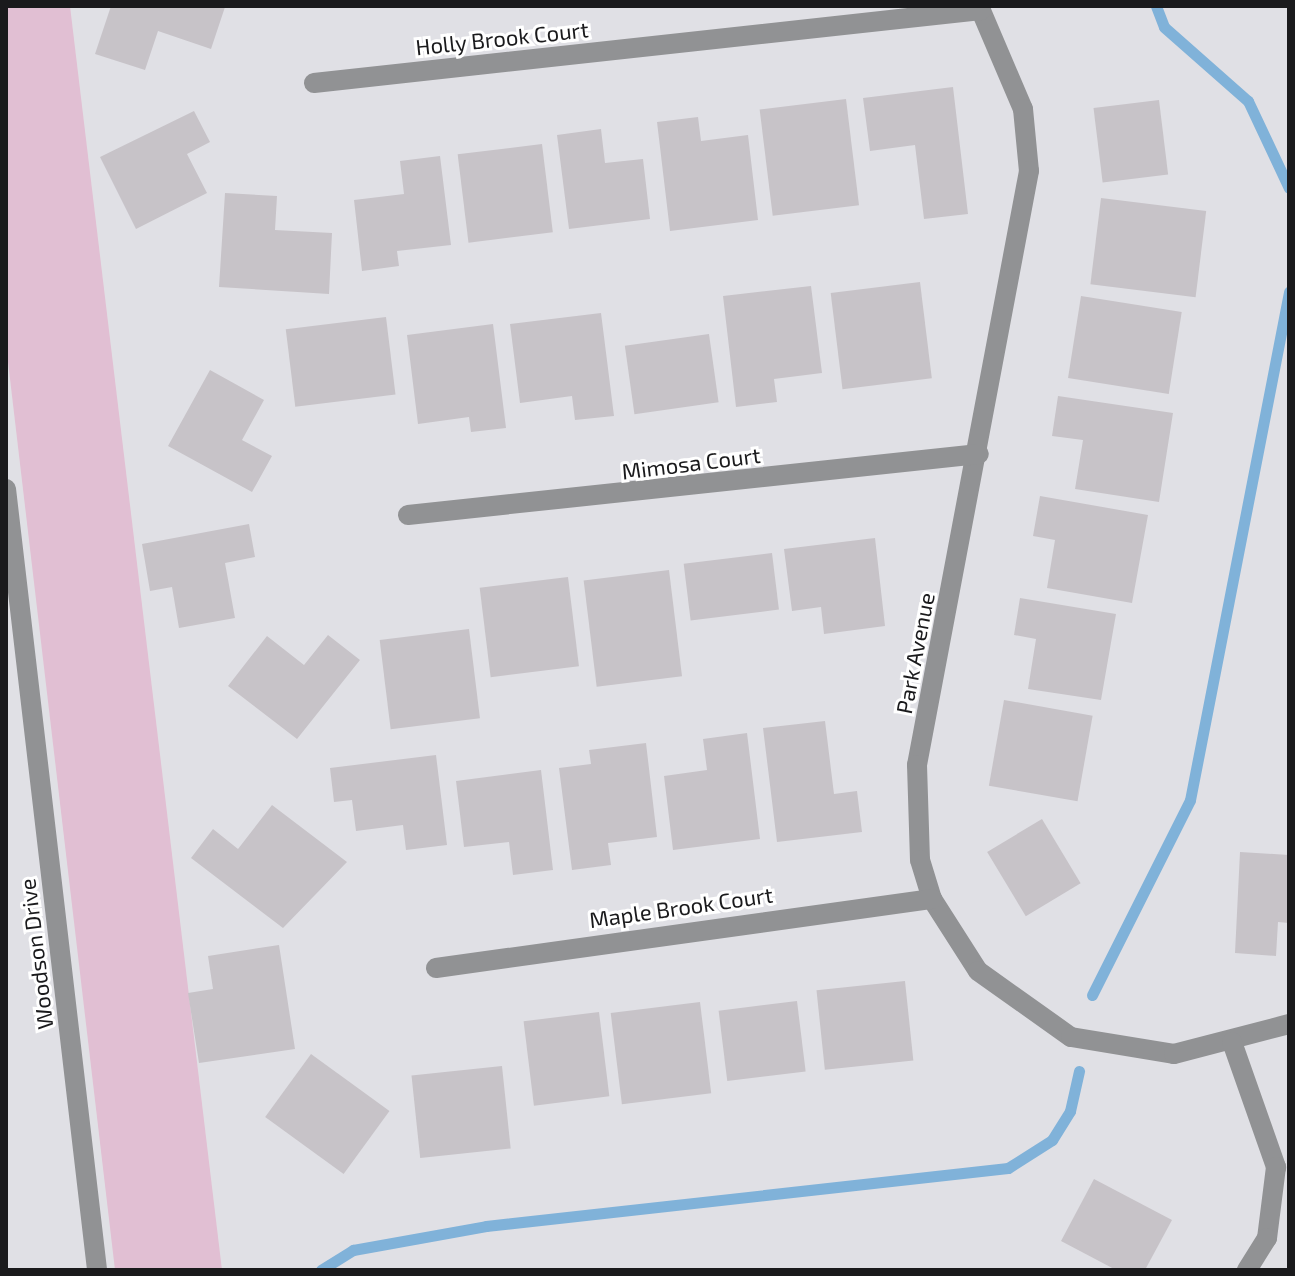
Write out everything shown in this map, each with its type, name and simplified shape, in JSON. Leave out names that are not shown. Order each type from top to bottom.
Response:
[{"type":"street","name":"Holly Brook Court","points":[[314,83],[980,8]]},
{"type":"street","name":"Park Avenue","points":[[980,8],[1023,109],[1029,171],[979,454],[917,765],[915,830],[932,899],[978,971],[1071,1037],[1144,1054],[1232,1042],[1289,1024]]},
{"type":"street","name":"Mimosa Court","points":[[408,515],[979,454]]},
{"type":"street","name":"Woodson Drive","points":[[6,489],[97,1270]]},
{"type":"street","name":"Maple Brook Court","points":[[436,968],[932,899]]},
{"type":"street","points":[[1232,1042],[1276,1167],[1267,1238],[1247,1270]]},
{"type":"shaded area","points":[[6,6],[70,6],[222,1270],[115,1270],[6,345]]},
{"type":"building","points":[[111,6],[225,7],[211,49],[158,31],[145,70],[95,54]]},
{"type":"building","points":[[953,87],[968,214],[924,219],[915,145],[870,151],[863,98]]},
{"type":"building","points":[[846,99],[859,205],[773,216],[760,110]]},
{"type":"building","points":[[1159,100],[1168,174],[1103,182],[1093,108]]},
{"type":"building","points":[[194,111],[210,142],[187,154],[207,193],[136,229],[100,157]]},
{"type":"building","points":[[698,117],[701,141],[748,135],[758,220],[670,231],[657,122]]},
{"type":"building","points":[[601,129],[605,163],[643,159],[650,219],[569,229],[557,135]]},
{"type":"building","points":[[542,144],[553,232],[468,243],[458,154]]},
{"type":"building","points":[[440,156],[451,245],[397,251],[399,266],[362,271],[354,200],[404,194],[400,161]]},
{"type":"building","points":[[225,193],[277,196],[275,230],[332,233],[329,294],[219,287]]},
{"type":"building","points":[[1101,198],[1206,211],[1196,297],[1090,284]]},
{"type":"building","points":[[920,282],[932,378],[842,389],[831,293]]},
{"type":"building","points":[[811,286],[822,373],[774,379],[777,402],[736,407],[723,296]]},
{"type":"building","points":[[1081,296],[1182,312],[1169,394],[1068,378]]},
{"type":"building","points":[[601,313],[614,416],[575,420],[572,396],[520,403],[510,324]]},
{"type":"building","points":[[386,317],[396,394],[295,407],[286,329]]},
{"type":"building","points":[[493,324],[506,428],[471,432],[469,417],[418,424],[407,335]]},
{"type":"building","points":[[709,334],[719,402],[634,414],[625,346]]},
{"type":"building","points":[[210,370],[264,400],[242,440],[272,456],[252,492],[168,446]]},
{"type":"building","points":[[1058,396],[1173,413],[1159,502],[1075,489],[1083,440],[1052,436]]},
{"type":"building","points":[[1040,496],[1148,515],[1132,603],[1047,588],[1055,540],[1033,536]]},
{"type":"building","points":[[249,524],[255,557],[225,563],[235,618],[179,628],[172,587],[150,591],[142,544]]},
{"type":"building","points":[[875,538],[885,626],[824,634],[821,607],[792,611],[784,549]]},
{"type":"building","points":[[772,553],[779,610],[691,620],[684,564]]},
{"type":"building","points":[[669,570],[682,676],[597,687],[584,580]]},
{"type":"building","points":[[568,577],[579,666],[491,677],[480,588]]},
{"type":"building","points":[[1020,598],[1116,614],[1101,700],[1028,689],[1036,639],[1014,635]]},
{"type":"building","points":[[469,629],[480,718],[391,729],[380,640]]},
{"type":"building","points":[[328,635],[360,660],[297,739],[228,686],[267,636],[304,665]]},
{"type":"building","points":[[1004,700],[1093,716],[1078,801],[989,786]]},
{"type":"building","points":[[825,721],[834,794],[857,791],[862,832],[777,842],[763,728]]},
{"type":"building","points":[[747,733],[760,839],[673,850],[664,776],[707,770],[703,739]]},
{"type":"building","points":[[646,743],[657,837],[608,843],[611,865],[572,870],[559,768],[591,764],[589,750]]},
{"type":"building","points":[[436,755],[447,845],[406,850],[403,825],[356,831],[352,800],[334,802],[330,768]]},
{"type":"building","points":[[541,770],[553,870],[513,875],[509,842],[464,847],[456,781]]},
{"type":"building","points":[[272,805],[347,862],[283,928],[191,858],[213,829],[238,849]]},
{"type":"building","points":[[1042,819],[1081,883],[1026,916],[987,852]]},
{"type":"building","points":[[1240,852],[1289,855],[1289,923],[1278,922],[1276,956],[1235,953]]},
{"type":"building","points":[[279,945],[295,1049],[199,1063],[188,993],[213,989],[208,956]]},
{"type":"building","points":[[905,981],[913,1061],[825,1070],[816,990]]},
{"type":"building","points":[[797,1001],[806,1071],[727,1081],[719,1011]]},
{"type":"building","points":[[700,1002],[711,1093],[622,1104],[611,1013]]},
{"type":"building","points":[[599,1012],[609,1096],[534,1106],[524,1021]]},
{"type":"building","points":[[311,1054],[389,1111],[344,1174],[265,1117]]},
{"type":"building","points":[[502,1066],[511,1149],[420,1158],[411,1076]]},
{"type":"building","points":[[1094,1179],[1172,1220],[1145,1270],[1116,1270],[1061,1241]]},
{"type":"waterway","points":[[1156,6],[1164,27],[1248,101],[1289,188]]},
{"type":"waterway","points":[[1092,995],[1190,800],[1289,292]]},
{"type":"waterway","points":[[321,1270],[353,1250],[486,1226],[1008,1168],[1052,1140],[1070,1111],[1079,1071]]}]
